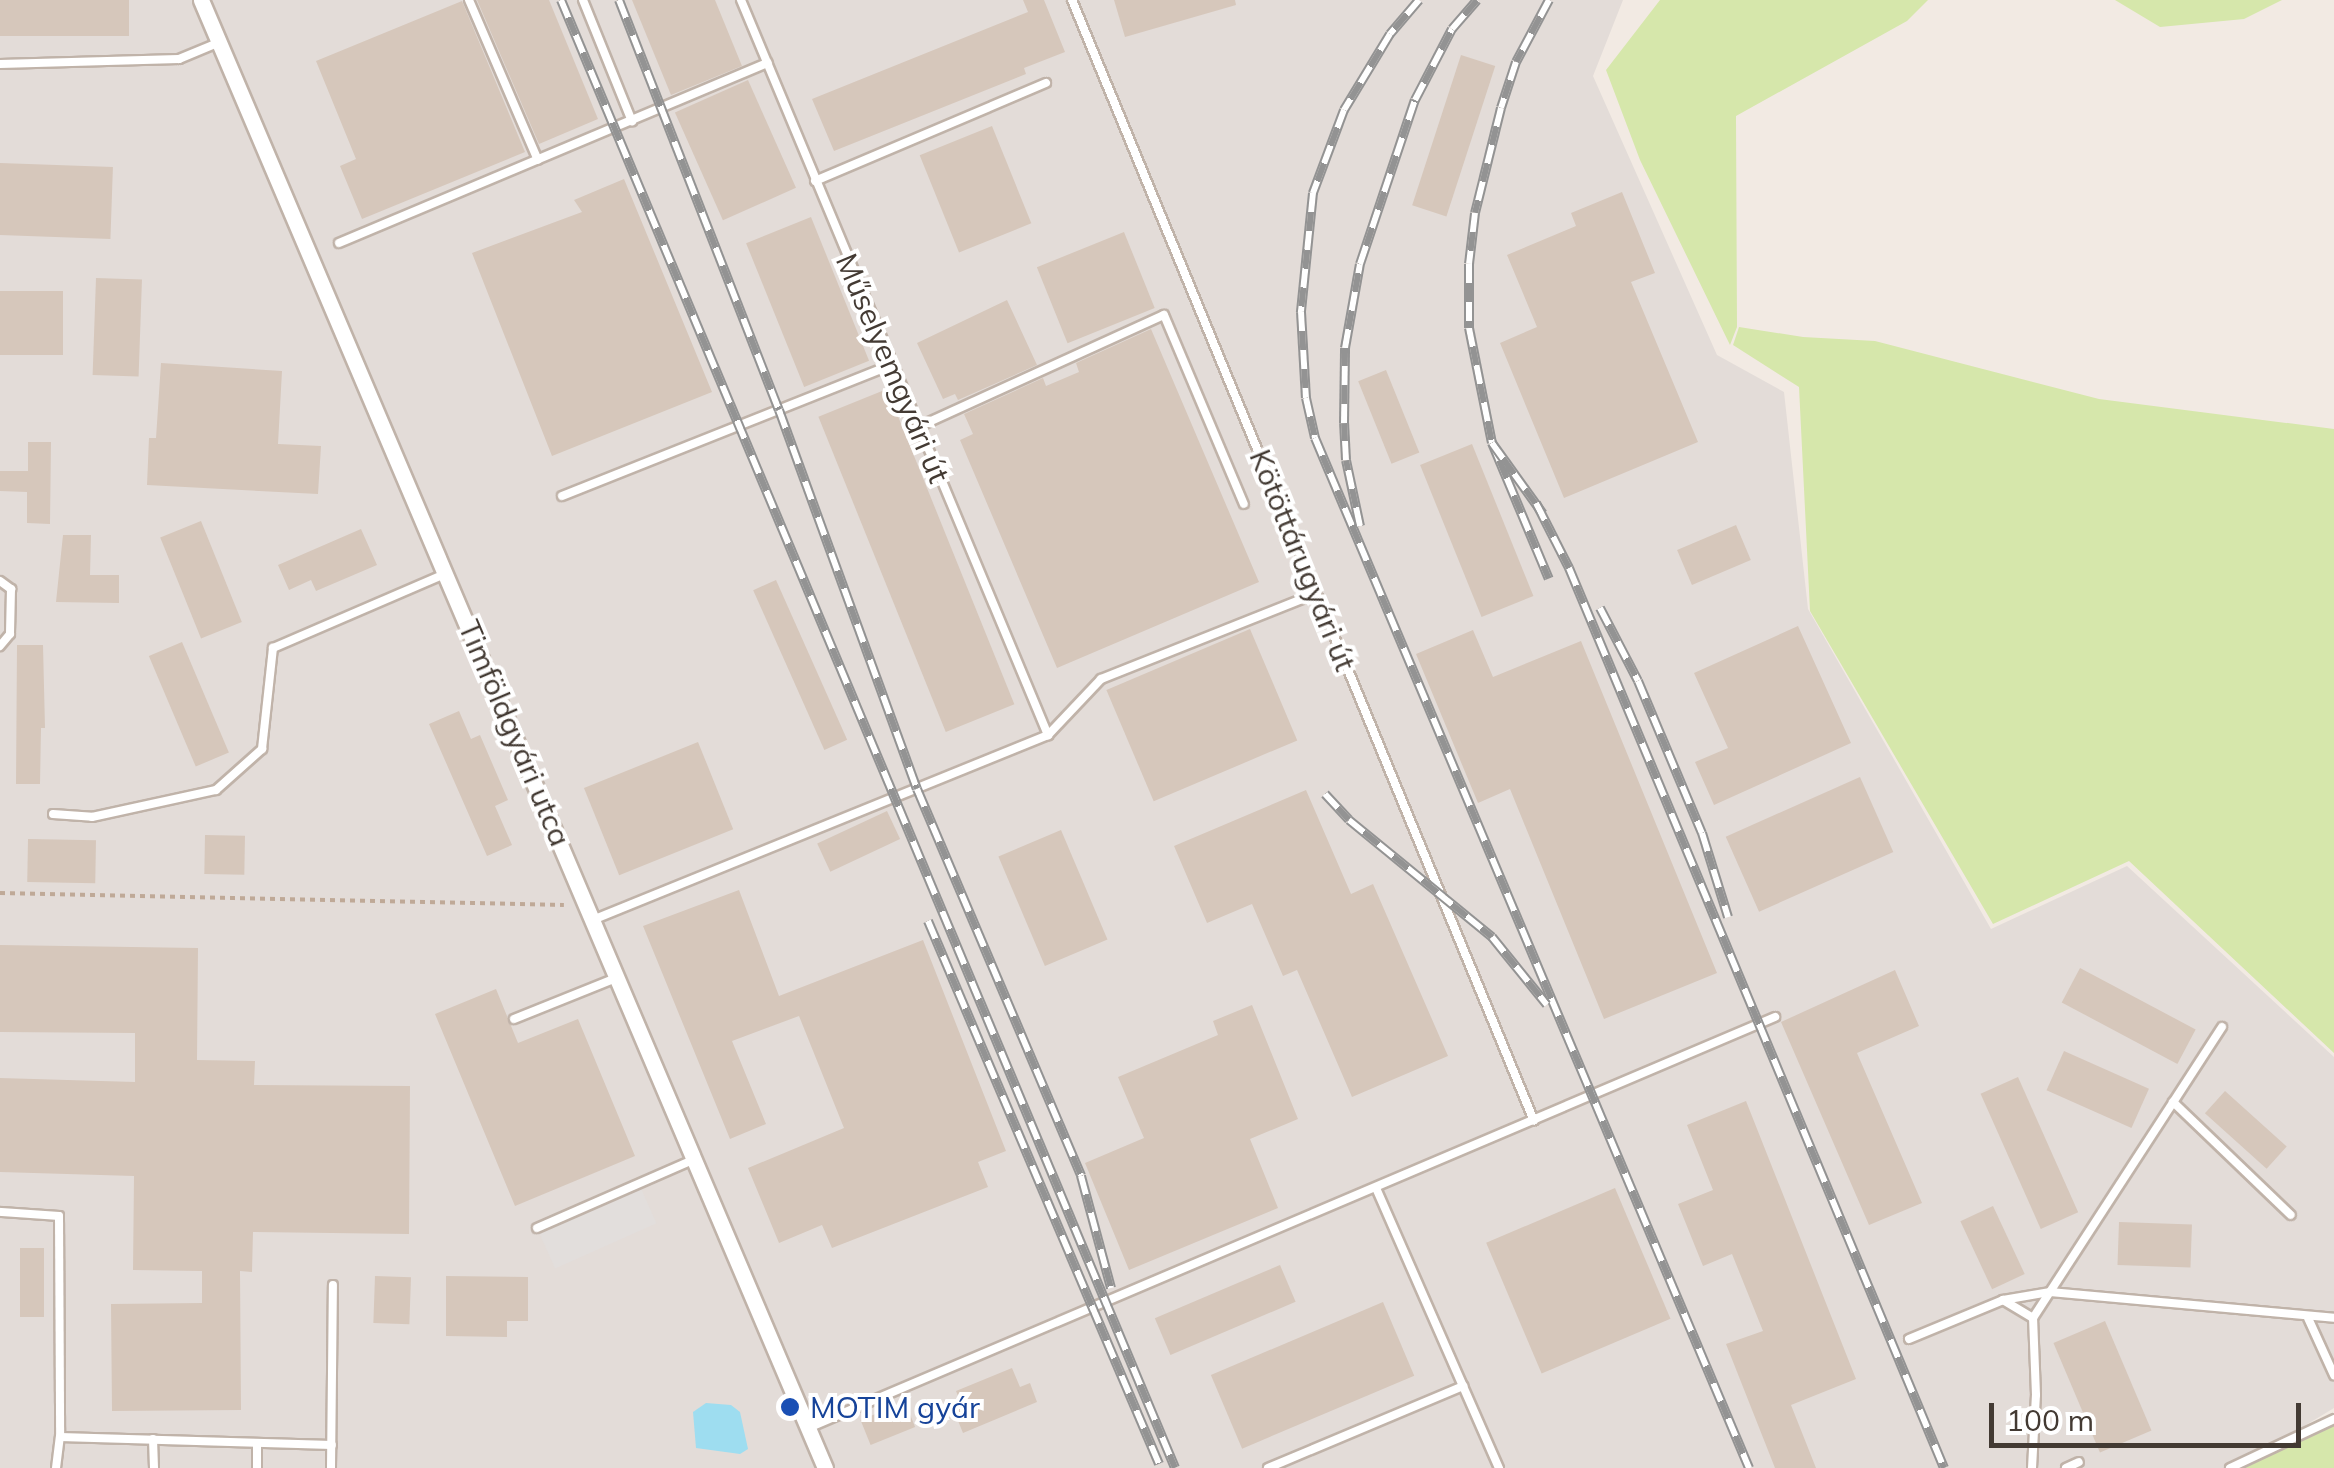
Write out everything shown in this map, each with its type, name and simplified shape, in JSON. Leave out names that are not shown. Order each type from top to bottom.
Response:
[{"type":"street","name":"Timföldgyári utca","points":[[201,0],[825,1468]]},
{"type":"lane","points":[[469,0],[538,160]]},
{"type":"lane","points":[[584,0],[632,121]]},
{"type":"lane","name":"Műselyemgyári út","points":[[741,0],[1048,735]]},
{"type":"lane","name":"Kötöttárugyári út","points":[[1072,0],[1534,1121]]},
{"type":"lane","points":[[0,64],[179,60],[220,42]]},
{"type":"lane","points":[[339,242],[768,63]]},
{"type":"lane","points":[[814,181],[1046,83]]},
{"type":"lane","points":[[918,427],[1164,315],[1244,504]]},
{"type":"lane","points":[[562,496],[892,365]]},
{"type":"lane","points":[[53,814],[92,817],[216,790],[262,749],[273,648],[447,573]]},
{"type":"lane","points":[[0,581],[11,588],[10,634],[0,646]]},
{"type":"lane","points":[[592,913],[1048,735],[1101,679],[1316,592]]},
{"type":"lane","points":[[514,1020],[619,977]]},
{"type":"lane","points":[[808,1428],[1775,1018]]},
{"type":"lane","points":[[2032,1468],[2036,1395],[2033,1318],[2222,1027]]},
{"type":"lane","points":[[2173,1102],[2291,1215]]},
{"type":"lane","points":[[536,1228],[695,1159]]},
{"type":"lane","points":[[1376,1188],[1499,1468]]},
{"type":"lane","points":[[0,1212],[60,1216],[60,1437],[56,1468]]},
{"type":"lane","points":[[332,1468],[333,1286]]},
{"type":"lane","points":[[1909,1339],[2003,1300],[2050,1292],[2334,1318]]},
{"type":"lane","points":[[2003,1300],[2033,1318]]},
{"type":"lane","points":[[2308,1318],[2334,1376]]},
{"type":"lane","points":[[1268,1468],[1463,1386]]},
{"type":"lane","points":[[2230,1468],[2334,1419]]},
{"type":"lane","points":[[60,1437],[332,1445]]},
{"type":"lane","points":[[153,1439],[154,1468]]},
{"type":"lane","points":[[257,1443],[257,1468]]},
{"type":"lane","points":[[2066,1468],[2080,1462]]},
{"type":"path","points":[[0,893],[592,913]]},
{"type":"shaded area","points":[[0,0],[1623,0],[1593,76],[1717,355],[1784,392],[1808,609],[1991,929],[2127,866],[2334,1057],[2334,1408],[2235,1468],[0,1468]]},
{"type":"shaded area","points":[[639,1184],[656,1223],[555,1268],[538,1229]]},
{"type":"green space","points":[[1660,0],[1928,0],[1907,21],[1736,116],[1737,327],[1730,345],[1640,160],[1606,70]]},
{"type":"green space","points":[[2115,0],[2282,0],[2244,19],[2160,27]]},
{"type":"green space","points":[[1739,327],[1803,337],[1875,341],[2099,399],[2334,429],[2334,1053],[2129,861],[1993,924],[1810,611],[1799,387],[1733,345]]},
{"type":"green space","points":[[2334,1413],[2334,1468],[2244,1468]]},
{"type":"water","points":[[706,1403],[731,1405],[740,1412],[748,1449],[740,1454],[696,1448],[693,1412]]},
{"type":"building","points":[[0,0],[129,0],[129,36],[0,36]]},
{"type":"building","points":[[477,0],[549,0],[598,119],[539,144]]},
{"type":"building","points":[[632,0],[715,0],[742,66],[671,95]]},
{"type":"building","points":[[1023,0],[1044,0],[1065,52],[1024,68],[1026,74],[834,151],[812,99],[1028,12]]},
{"type":"building","points":[[1114,0],[1235,0],[1236,5],[1125,37]]},
{"type":"building","points":[[462,1],[525,152],[362,219],[340,166],[356,159],[316,61]]},
{"type":"building","points":[[1461,55],[1495,66],[1446,216],[1412,205]]},
{"type":"building","points":[[748,80],[796,188],[723,220],[675,113]]},
{"type":"building","points":[[992,126],[1031,223],[959,253],[920,155]]},
{"type":"building","points":[[0,163],[113,167],[110,239],[0,235]]},
{"type":"building","points":[[624,179],[712,392],[552,456],[472,253],[582,212],[574,200]]},
{"type":"building","points":[[1622,192],[1655,273],[1631,282],[1698,442],[1564,498],[1500,343],[1537,327],[1507,255],[1576,226],[1571,213]]},
{"type":"building","points":[[811,217],[869,361],[804,387],[746,243]]},
{"type":"building","points":[[1124,232],[1155,308],[1068,343],[1037,267]]},
{"type":"building","points":[[96,278],[142,280],[139,377],[93,375]]},
{"type":"building","points":[[0,291],[63,291],[63,355],[0,355]]},
{"type":"building","points":[[1007,300],[1037,365],[958,400],[955,394],[943,399],[917,343]]},
{"type":"building","points":[[1151,329],[1259,582],[1057,668],[960,440],[973,434],[964,414],[1043,378],[1046,386],[1079,372],[1076,363]]},
{"type":"building","points":[[161,363],[282,371],[278,444],[321,446],[318,494],[147,485],[149,438],[156,438]]},
{"type":"building","points":[[1386,370],[1419,453],[1392,464],[1358,381]]},
{"type":"building","points":[[887,389],[1014,704],[946,732],[818,417]]},
{"type":"building","points":[[28,442],[51,442],[50,524],[27,523],[27,492],[0,491],[0,471],[28,471]]},
{"type":"building","points":[[1472,444],[1533,596],[1482,617],[1420,465]]},
{"type":"building","points":[[201,521],[242,622],[201,639],[160,537]]},
{"type":"building","points":[[1736,525],[1751,560],[1692,585],[1677,550]]},
{"type":"building","points":[[361,529],[377,565],[316,591],[311,580],[289,590],[278,565]]},
{"type":"building","points":[[63,535],[91,535],[90,575],[119,575],[119,603],[56,602]]},
{"type":"building","points":[[776,580],[847,740],[824,750],[753,590]]},
{"type":"building","points":[[1798,626],[1851,743],[1714,805],[1695,762],[1728,748],[1694,673]]},
{"type":"building","points":[[1250,629],[1297,740],[1154,801],[1106,690]]},
{"type":"building","points":[[1473,630],[1493,677],[1581,641],[1717,973],[1604,1019],[1510,789],[1478,803],[1416,654]]},
{"type":"building","points":[[182,642],[229,752],[196,767],[149,656]]},
{"type":"building","points":[[17,645],[43,645],[45,728],[41,728],[40,784],[16,784]]},
{"type":"building","points":[[459,711],[471,739],[480,735],[508,800],[495,806],[512,845],[487,856],[429,724]]},
{"type":"building","points":[[698,742],[733,829],[619,875],[584,788]]},
{"type":"building","points":[[1860,777],[1893,852],[1759,912],[1726,837]]},
{"type":"building","points":[[1306,790],[1351,894],[1373,884],[1448,1056],[1352,1097],[1297,970],[1283,976],[1252,904],[1207,923],[1174,846]]},
{"type":"building","points":[[887,811],[900,839],[830,872],[817,844]]},
{"type":"building","points":[[1061,830],[1107,940],[1045,966],[998,857]]},
{"type":"building","points":[[205,835],[245,836],[244,875],[204,874]]},
{"type":"building","points":[[28,839],[96,840],[95,883],[27,882]]},
{"type":"building","points":[[739,890],[779,996],[923,940],[1006,1151],[978,1162],[988,1187],[832,1248],[822,1225],[779,1243],[748,1168],[844,1128],[799,1016],[732,1041],[766,1124],[730,1139],[643,926]]},
{"type":"building","points":[[0,945],[198,948],[197,1060],[255,1061],[254,1085],[410,1086],[409,1234],[253,1232],[252,1272],[240,1271],[241,1410],[112,1411],[111,1304],[202,1303],[202,1271],[133,1270],[134,1176],[0,1172],[0,1078],[135,1082],[135,1033],[0,1032]]},
{"type":"building","points":[[2080,968],[2196,1030],[2177,1064],[2062,1002]]},
{"type":"building","points":[[1895,970],[1919,1026],[1857,1053],[1922,1203],[1869,1225],[1781,1022]]},
{"type":"building","points":[[496,989],[518,1043],[578,1019],[635,1156],[515,1206],[435,1014]]},
{"type":"building","points":[[1252,1005],[1298,1119],[1250,1139],[1278,1208],[1129,1270],[1085,1163],[1144,1138],[1118,1077],[1218,1035],[1213,1021]]},
{"type":"building","points":[[2064,1051],[2149,1089],[2131,1128],[2047,1090]]},
{"type":"building","points":[[2018,1077],[2078,1212],[2041,1229],[1981,1094]]},
{"type":"building","points":[[2225,1091],[2287,1147],[2267,1169],[2205,1113]]},
{"type":"building","points":[[1746,1101],[1856,1379],[1791,1405],[1816,1468],[1775,1468],[1726,1344],[1763,1331],[1732,1254],[1703,1266],[1678,1204],[1713,1190],[1687,1125]]},
{"type":"building","points":[[1615,1188],[1670,1319],[1542,1373],[1486,1243]]},
{"type":"building","points":[[1993,1206],[2025,1274],[1992,1289],[1960,1221]]},
{"type":"building","points":[[2119,1222],[2192,1225],[2190,1268],[2117,1265]]},
{"type":"building","points":[[20,1248],[44,1248],[44,1317],[20,1317]]},
{"type":"building","points":[[1280,1265],[1296,1302],[1170,1355],[1155,1318]]},
{"type":"building","points":[[375,1276],[411,1277],[409,1324],[373,1323]]},
{"type":"building","points":[[446,1276],[528,1277],[528,1321],[507,1321],[507,1337],[446,1336]]},
{"type":"building","points":[[1383,1302],[1414,1376],[1242,1449],[1211,1375]]},
{"type":"building","points":[[2105,1321],[2151,1431],[2100,1452],[2053,1343]]},
{"type":"building","points":[[1012,1368],[1020,1387],[1030,1383],[1037,1402],[963,1433],[952,1406],[962,1406],[956,1391]]},
{"type":"building","points":[[905,1402],[915,1427],[871,1445],[860,1420]]},
{"type":"railway","points":[[561,0],[1175,1468]]},
{"type":"railway","points":[[619,0],[779,410],[917,789],[1081,1176],[1111,1288]]},
{"type":"railway","points":[[1419,0],[1390,34],[1344,110],[1313,193],[1301,312],[1306,398],[1315,438],[1749,1468]]},
{"type":"railway","points":[[1360,526],[1346,460],[1344,423],[1345,348],[1360,264],[1415,100],[1452,29],[1477,0]]},
{"type":"railway","points":[[1549,0],[1516,62],[1501,108],[1475,213],[1469,264],[1469,328],[1492,443],[1549,579]]},
{"type":"railway","points":[[1492,443],[1543,514]]},
{"type":"railway","points":[[1536,503],[1569,568],[1944,1468]]},
{"type":"railway","points":[[1600,608],[1638,681],[1702,833],[1728,917]]},
{"type":"railway","points":[[1325,794],[1349,820],[1492,937],[1547,1005]]},
{"type":"railway","points":[[928,921],[1159,1464]]},
{"type":"place","name":"MOTIM gyár","points":[[790,1407]]}]
